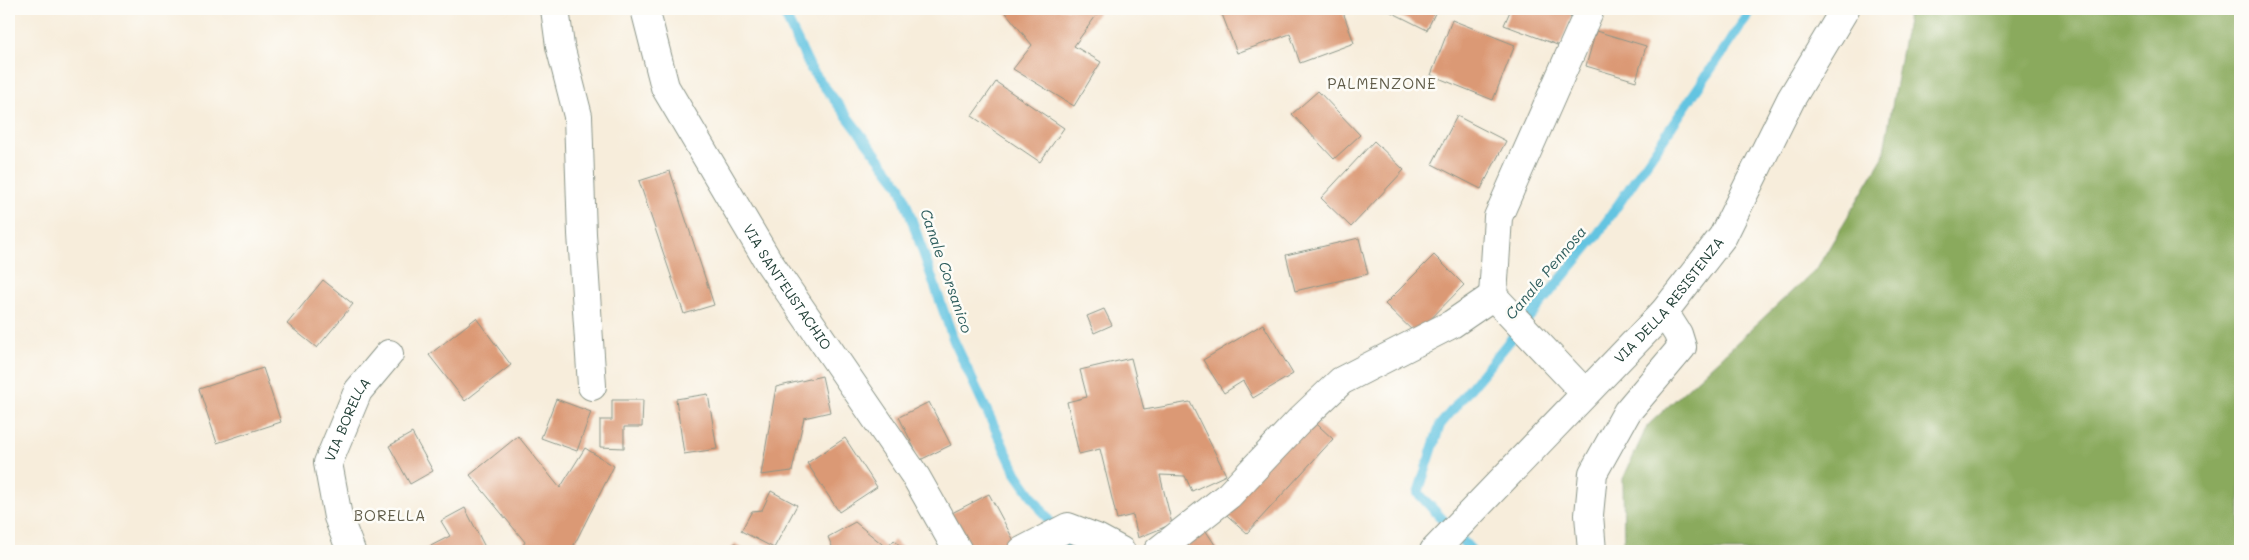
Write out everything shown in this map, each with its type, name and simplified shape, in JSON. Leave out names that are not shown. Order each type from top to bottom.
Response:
[{"type":"street","points":[[555,9],[560,46],[578,116],[582,234],[592,386]]},
{"type":"street","name":"VIA SANT'EUSTACHIO","points":[[645,9],[665,87],[768,261],[916,477],[958,551]]},
{"type":"street","points":[[1585,393],[1493,296],[1498,217],[1590,9]]},
{"type":"street","name":"VIA DELLA RESISTENZA","points":[[1434,551],[1664,312],[1723,236],[1791,99],[1845,9]]},
{"type":"street","points":[[1158,551],[1229,496],[1301,419],[1341,382],[1452,324],[1493,296]]},
{"type":"street","points":[[1592,551],[1589,515],[1593,473],[1627,412],[1682,347],[1678,334],[1664,312]]},
{"type":"street","name":"VIA BORELLA","points":[[351,551],[338,517],[328,463],[358,391],[389,354]]},
{"type":"street","points":[[1025,550],[1068,527],[1097,538],[1121,551]]},
{"type":"green space","points":[[1909,9],[2240,9],[2240,551],[1624,551],[1623,479],[1647,426],[1817,268],[1883,157]]},
{"type":"building","points":[[1003,9],[1096,9],[1098,13],[1074,46],[1101,62],[1074,106],[1013,69],[1032,45]]},
{"type":"building","points":[[1220,9],[1342,9],[1354,43],[1300,63],[1290,34],[1237,53]]},
{"type":"building","points":[[1385,9],[1437,9],[1427,30]]},
{"type":"building","points":[[1511,9],[1574,9],[1560,46],[1504,25]]},
{"type":"building","points":[[1452,20],[1515,45],[1493,100],[1431,75]]},
{"type":"building","points":[[1596,31],[1646,46],[1636,81],[1586,66]]},
{"type":"building","points":[[996,82],[1064,128],[1040,162],[972,116]]},
{"type":"building","points":[[1318,91],[1360,135],[1334,159],[1292,114]]},
{"type":"building","points":[[1457,116],[1506,141],[1481,189],[1432,164]]},
{"type":"building","points":[[1374,141],[1404,170],[1351,227],[1321,198]]},
{"type":"building","points":[[670,171],[714,305],[684,314],[639,181]]},
{"type":"building","points":[[1359,238],[1368,274],[1295,291],[1286,255]]},
{"type":"building","points":[[1434,255],[1464,285],[1416,334],[1385,304]]},
{"type":"building","points":[[323,280],[353,304],[317,348],[287,324]]},
{"type":"building","points":[[1104,309],[1112,325],[1094,333],[1087,316]]},
{"type":"building","points":[[476,318],[511,365],[465,401],[429,355]]},
{"type":"building","points":[[1263,324],[1293,374],[1253,398],[1243,381],[1224,393],[1203,360]]},
{"type":"building","points":[[1131,358],[1144,410],[1190,402],[1226,475],[1192,491],[1185,476],[1160,475],[1172,524],[1138,538],[1133,515],[1117,519],[1100,449],[1079,454],[1067,402],[1087,397],[1080,370]]},
{"type":"building","points":[[263,368],[281,422],[217,443],[199,389]]},
{"type":"building","points":[[822,376],[830,412],[804,418],[792,471],[761,475],[776,387]]},
{"type":"building","points":[[708,394],[717,449],[684,454],[676,399]]},
{"type":"building","points":[[556,399],[591,412],[577,451],[541,438]]},
{"type":"building","points":[[612,400],[643,400],[642,427],[624,427],[624,448],[600,447],[600,420],[612,420]]},
{"type":"building","points":[[929,402],[951,445],[920,460],[899,417]]},
{"type":"building","points":[[1307,415],[1333,439],[1247,533],[1221,510]]},
{"type":"building","points":[[412,433],[433,471],[410,484],[389,446]]},
{"type":"building","points":[[518,436],[560,488],[585,448],[614,466],[571,551],[520,551],[525,542],[470,475]]},
{"type":"building","points":[[845,438],[877,487],[839,512],[807,463]]},
{"type":"building","points":[[771,491],[797,505],[774,548],[741,531],[752,511],[762,510]]},
{"type":"building","points":[[989,494],[1019,550],[968,551],[948,515]]},
{"type":"building","points":[[465,508],[487,551],[421,551],[450,536],[441,521]]},
{"type":"building","points":[[855,522],[887,548],[894,540],[906,551],[834,551],[828,537]]},
{"type":"building","points":[[1204,528],[1219,551],[1170,551]]},
{"type":"building","points":[[735,543],[747,551],[729,551]]},
{"type":"waterway","name":"Canale Corsanico","points":[[782,9],[811,69],[900,186],[954,341],[1016,473],[1070,551]]},
{"type":"waterway","name":"Canale Pennosa","points":[[1472,551],[1418,493],[1440,425],[1598,234],[1752,9]]},
{"type":"district","name":"PALMENZONE","points":[[1382,84]]},
{"type":"district","name":"BORELLA","points":[[390,516]]}]
